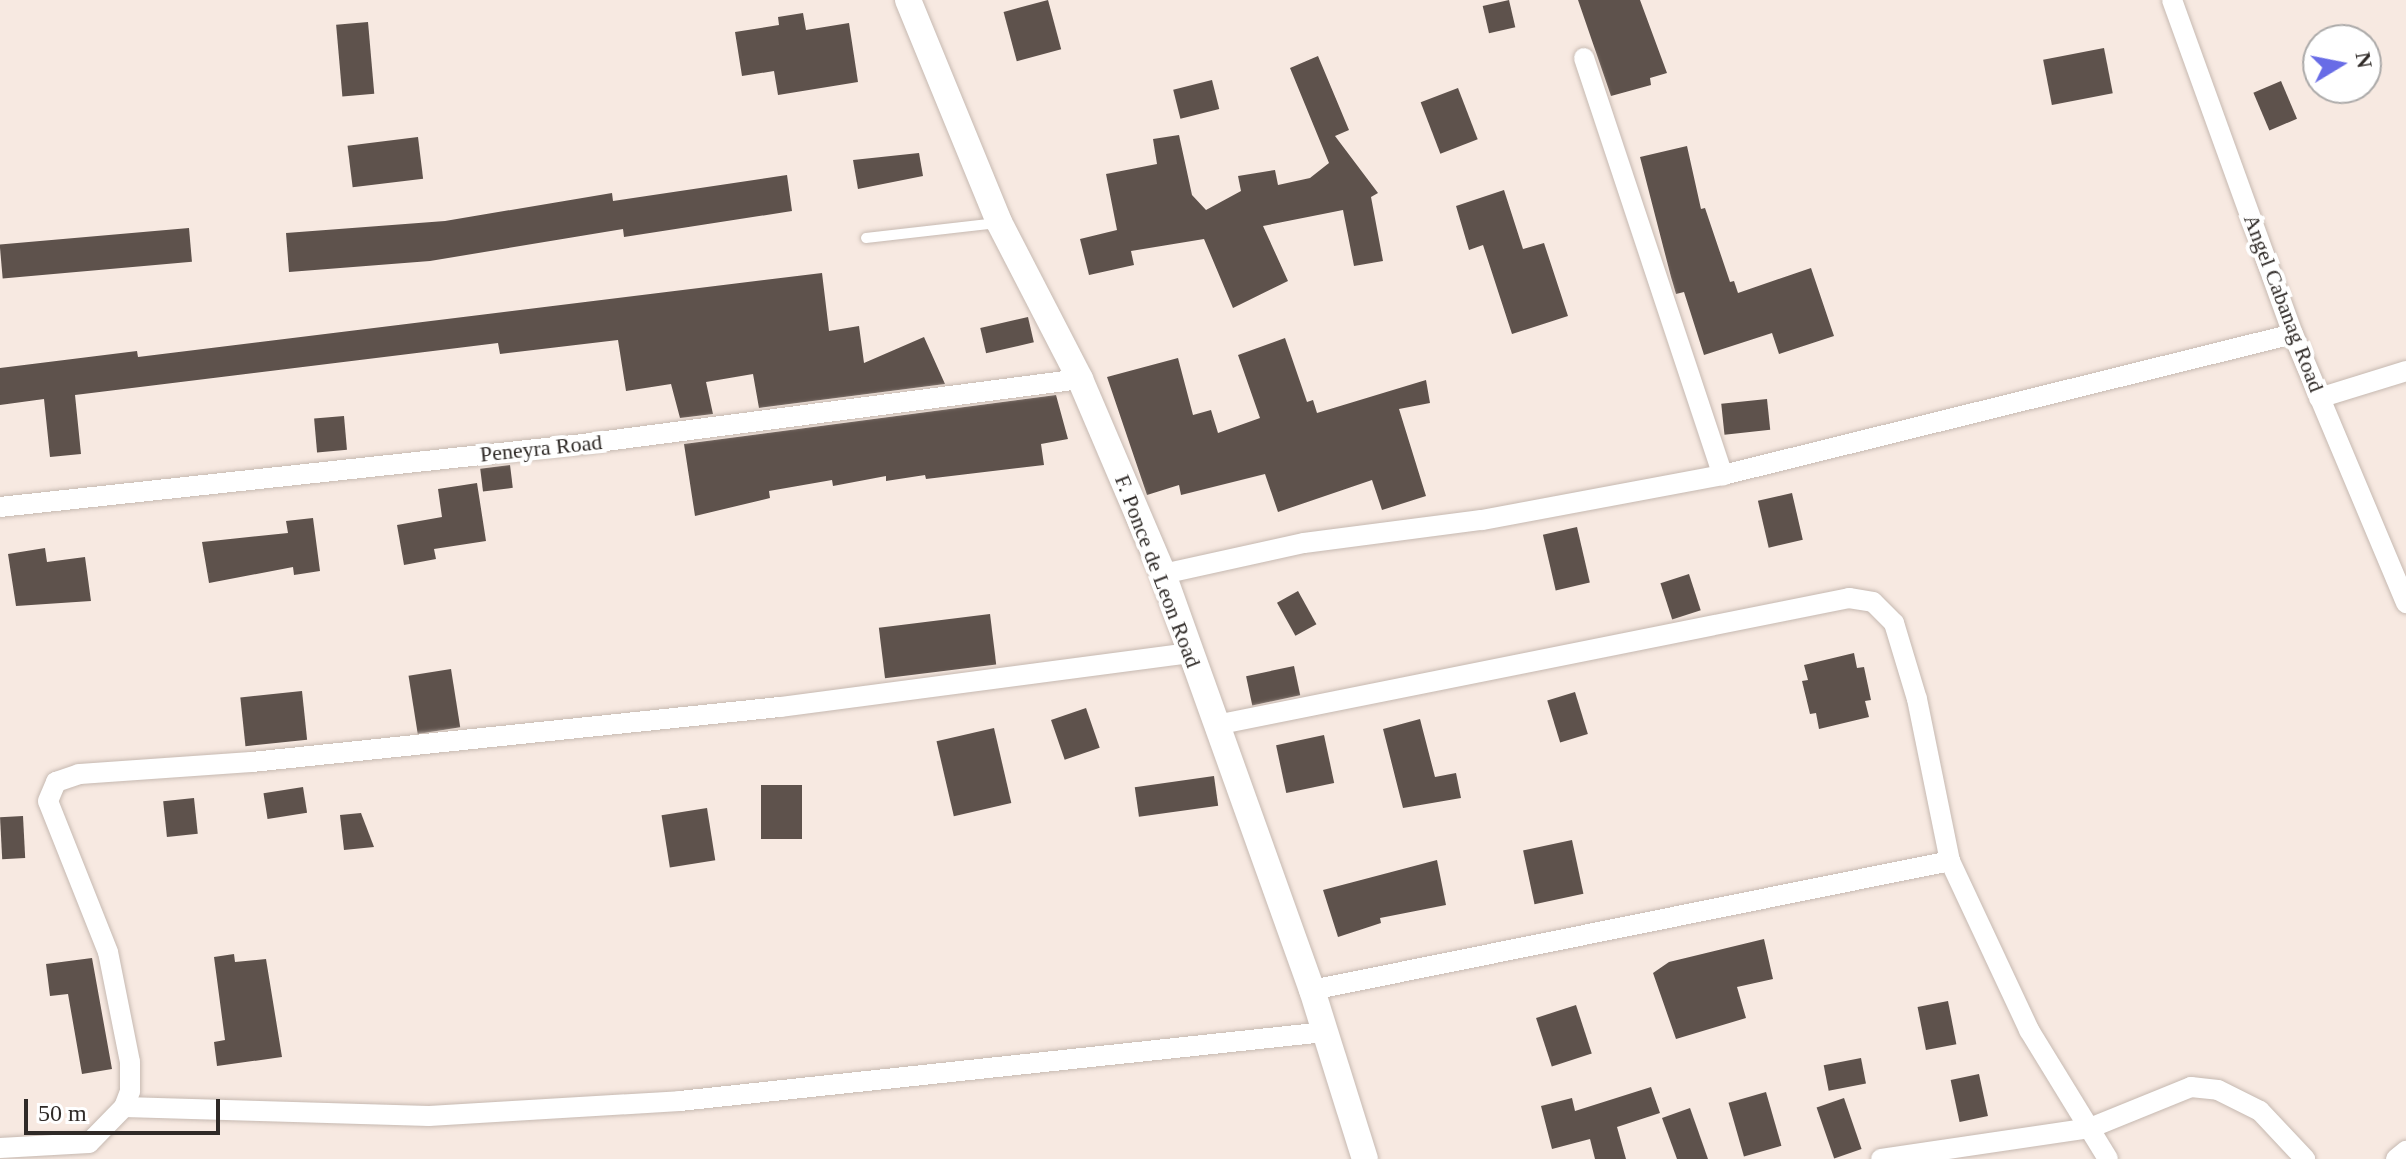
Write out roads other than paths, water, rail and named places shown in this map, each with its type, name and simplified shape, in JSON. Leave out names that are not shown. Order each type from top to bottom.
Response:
[{"type":"street","name":"F. Ponce de Leon Road","points":[[908,0],[999,222],[1080,379],[1163,574],[1312,990],[1365,1159]]},
{"type":"street","name":"Angel Cabanag Road","points":[[2176,2],[2293,334],[2406,603]]},
{"type":"street","points":[[1584,58],[1723,475]]},
{"type":"street","points":[[1163,574],[1304,543],[1482,520],[1723,475],[2293,334]]},
{"type":"street","points":[[2319,398],[2406,371]]},
{"type":"street","name":"Peneyra Road","points":[[0,507],[583,444],[1080,379]]},
{"type":"street","points":[[1216,725],[1849,598],[1873,602],[1894,623],[1917,699],[1950,861],[2029,1030],[2108,1159]]},
{"type":"street","points":[[0,1148],[89,1143],[124,1107],[130,1091],[130,1062],[108,952],[48,801],[56,782],[79,774],[252,762],[780,707],[1189,653]]},
{"type":"street","points":[[1312,990],[1950,861]]},
{"type":"street","points":[[124,1107],[429,1116],[664,1102],[1325,1032]]},
{"type":"street","points":[[1881,1159],[2090,1128],[2191,1087],[2218,1090],[2260,1111],[2305,1159]]},
{"type":"street","points":[[2396,1159],[2406,1151]]},
{"type":"lane","points":[[866,238],[999,222]]}]
